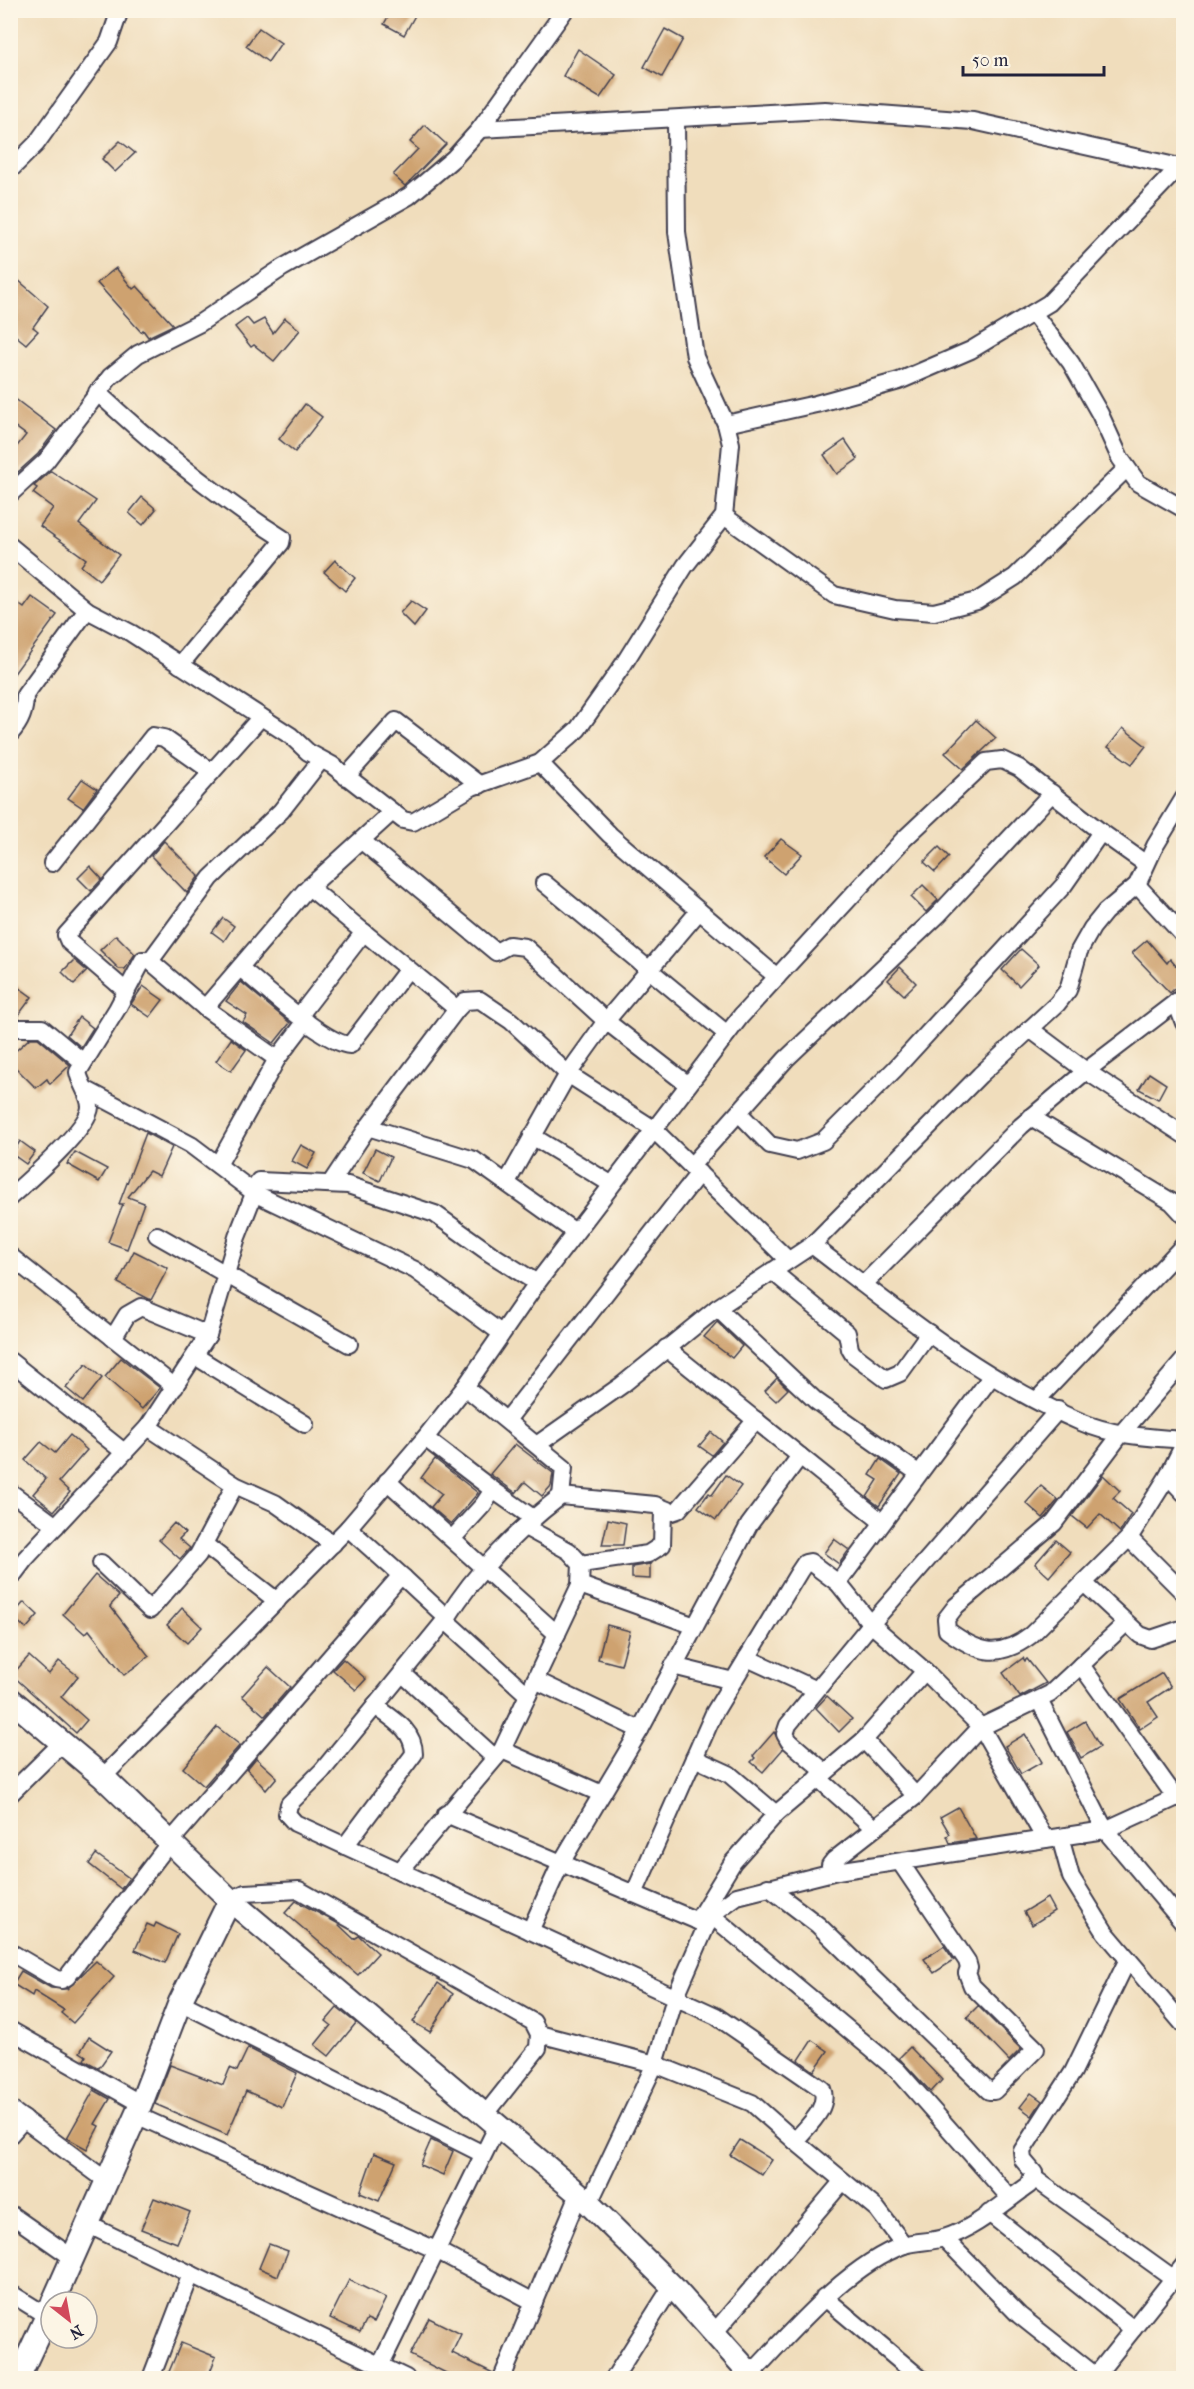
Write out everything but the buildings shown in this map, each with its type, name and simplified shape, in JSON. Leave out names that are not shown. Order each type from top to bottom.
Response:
[{"type":"street","points":[[10,170],[36,144],[109,42],[120,10]]},
{"type":"street","points":[[10,494],[46,461],[110,377],[138,354],[200,323],[282,267],[409,196],[453,158],[480,129],[565,10]]},
{"type":"street","points":[[480,129],[825,110],[954,119],[1016,130],[1181,168]]},
{"type":"street","points":[[11,547],[87,610],[131,633],[261,717],[402,820],[413,822],[480,784],[540,763],[578,729],[623,665],[685,566],[724,516],[731,444],[726,424],[695,357],[676,232],[676,119]]},
{"type":"street","points":[[726,424],[816,404],[899,381],[970,350],[1033,313],[1057,295],[1181,168]]},
{"type":"street","points":[[1033,313],[1071,363],[1100,414],[1119,459],[1138,483],[1184,509]]},
{"type":"street","points":[[97,392],[152,444],[199,483],[282,538],[281,543],[180,665]]},
{"type":"street","points":[[724,516],[834,595],[895,609],[934,612],[977,601],[1015,577],[1127,468]]},
{"type":"street","points":[[10,734],[18,726],[25,709],[25,695],[87,610]]},
{"type":"street","points":[[126,991],[69,942],[66,935],[261,717]]},
{"type":"street","points":[[346,777],[396,721],[480,784]]},
{"type":"street","points":[[52,863],[153,736],[164,738],[212,772]]},
{"type":"street","points":[[103,1777],[348,1528],[465,1387],[501,1333],[610,1184],[727,1034],[904,839],[986,762],[1002,759],[1019,768],[1146,864]]},
{"type":"street","points":[[150,961],[211,878],[281,810],[321,760]]},
{"type":"street","points":[[540,763],[610,835],[777,977]]},
{"type":"street","points":[[507,1420],[739,1113],[786,1059],[938,915],[1052,794]]},
{"type":"street","points":[[538,1444],[621,1385],[717,1308],[812,1245],[980,1075],[1057,1004],[1068,990],[1079,951],[1092,928],[1105,912],[1137,885],[1146,864],[1184,798]]},
{"type":"street","points":[[206,1008],[309,887],[391,813]]},
{"type":"street","points":[[739,1113],[770,1145],[797,1151],[823,1141],[895,1069],[1064,885],[1101,832]]},
{"type":"street","points":[[362,841],[496,952],[510,945],[525,947],[606,1021],[687,1084]]},
{"type":"street","points":[[544,883],[727,1034]]},
{"type":"street","points":[[1137,885],[1184,936]]},
{"type":"street","points":[[309,887],[457,1009]]},
{"type":"street","points":[[507,1182],[568,1074],[606,1021],[699,910]]},
{"type":"street","points":[[218,1165],[277,1059],[364,932]]},
{"type":"street","points":[[10,1197],[42,1167],[89,1116],[90,1104],[78,1072],[143,960],[150,961],[206,1008],[277,1059]]},
{"type":"street","points":[[240,968],[303,1018],[342,1045],[350,1045],[408,969]]},
{"type":"street","points":[[864,1284],[1031,1118],[1086,1071],[1180,999],[1184,1023]]},
{"type":"street","points":[[330,1184],[368,1127],[457,1009],[465,1001],[480,1000],[511,1021],[568,1074],[652,1128],[788,1260]]},
{"type":"street","points":[[10,1028],[42,1028],[83,1062]]},
{"type":"street","points":[[1030,1029],[1086,1071],[1184,1135]]},
{"type":"street","points":[[85,1089],[191,1145],[256,1194],[415,1270],[501,1333]]},
{"type":"street","points":[[1031,1118],[1172,1202],[1184,1215]]},
{"type":"street","points":[[368,1127],[474,1160],[575,1232]]},
{"type":"street","points":[[532,1136],[610,1184]]},
{"type":"street","points":[[10,1579],[148,1427],[195,1356],[208,1335],[237,1237],[256,1194],[259,1180],[348,1185],[435,1214],[537,1283]]},
{"type":"street","points":[[158,1235],[226,1276],[349,1344]]},
{"type":"street","points":[[812,1245],[990,1377],[1081,1423],[1121,1434],[1184,1442],[1168,1476],[1129,1538],[1031,1635],[1019,1645],[997,1653],[966,1644],[947,1630],[946,1619],[956,1606],[1054,1523],[1121,1434],[1184,1360]]},
{"type":"street","points":[[1037,1400],[1184,1245]]},
{"type":"street","points":[[10,1256],[175,1387]]},
{"type":"street","points":[[772,1271],[847,1333],[850,1349],[854,1354],[886,1379],[900,1373],[929,1333]]},
{"type":"street","points":[[113,1338],[127,1315],[141,1307],[208,1335]]},
{"type":"street","points":[[717,1308],[816,1401],[918,1473]]},
{"type":"street","points":[[666,1348],[882,1522]]},
{"type":"street","points":[[195,1356],[305,1424]]},
{"type":"street","points":[[10,1361],[124,1452]]},
{"type":"street","points":[[838,1583],[990,1377]]},
{"type":"street","points":[[465,1387],[538,1444],[564,1468],[561,1496]]},
{"type":"street","points":[[874,1828],[789,1741],[785,1734],[788,1725],[815,1689],[1058,1410]]},
{"type":"street","points":[[756,1420],[678,1510],[663,1511],[655,1505],[561,1496],[529,1522],[463,1591],[446,1619],[402,1673],[321,1771],[289,1804],[287,1814],[295,1823],[716,2016],[822,2089],[826,2097],[824,2105],[795,2141]]},
{"type":"street","points":[[148,1427],[235,1485],[275,1503],[333,1544]]},
{"type":"street","points":[[400,1871],[499,1754],[580,1585],[581,1564],[569,1551],[529,1522],[494,1490],[425,1438]]},
{"type":"street","points":[[530,1931],[561,1863],[640,1730],[749,1525],[800,1456]]},
{"type":"street","points":[[1168,1476],[1184,1493]]},
{"type":"street","points":[[387,1482],[557,1634]]},
{"type":"street","points":[[101,1563],[150,1610],[198,1555],[235,1485]]},
{"type":"street","points":[[452,1539],[494,1490]]},
{"type":"street","points":[[10,1492],[56,1526]]},
{"type":"street","points":[[581,1564],[648,1554],[655,1550],[662,1545],[663,1511]]},
{"type":"street","points":[[348,1528],[446,1619],[532,1687],[640,1730]]},
{"type":"street","points":[[1129,1538],[1184,1593]]},
{"type":"street","points":[[204,1544],[277,1601]]},
{"type":"street","points":[[634,1894],[714,1713],[805,1563],[816,1564],[838,1583],[871,1624],[926,1671],[981,1727],[1053,1838],[1071,1877],[1105,1932],[1184,2025]]},
{"type":"street","points":[[10,1952],[62,1980],[170,1842],[397,1580],[404,1578]]},
{"type":"street","points":[[1084,1583],[1125,1624],[1140,1635],[1151,1639],[1184,1628]]},
{"type":"street","points":[[580,1585],[695,1626]]},
{"type":"street","points":[[837,1871],[830,1865],[834,1860],[916,1796],[981,1727],[1050,1694],[1125,1624]]},
{"type":"street","points":[[747,1658],[815,1689]]},
{"type":"street","points":[[705,1920],[737,1896],[768,1887],[837,1871],[1105,1830],[1180,1796],[1081,1665]]},
{"type":"street","points":[[673,1666],[733,1681]]},
{"type":"street","points":[[502,2379],[534,2302],[584,2199],[655,2064],[675,1998],[705,1920],[733,1862],[776,1814],[864,1740],[926,1671]]},
{"type":"street","points":[[402,1673],[499,1754],[602,1794]]},
{"type":"street","points":[[10,1699],[103,1777],[230,1900],[584,2199],[672,2286],[752,2377],[824,2297],[868,2265],[904,2245],[944,2238],[967,2229],[1029,2185],[1034,2178]]},
{"type":"street","points":[[1039,1700],[1105,1830],[1184,1924]]},
{"type":"street","points":[[345,1846],[414,1754],[414,1741],[408,1731],[375,1706]]},
{"type":"street","points":[[864,1740],[916,1796]]},
{"type":"street","points":[[10,1794],[62,1743]]},
{"type":"street","points":[[694,1758],[729,1774],[776,1814]]},
{"type":"street","points":[[446,1814],[634,1894],[705,1920],[897,2070],[1010,2198]]},
{"type":"street","points":[[768,1887],[818,1925],[989,2091],[994,2091],[1036,2049],[972,1986],[967,1973],[967,1962],[900,1862]]},
{"type":"street","points":[[58,2290],[139,2109],[180,2002],[230,1900],[245,1893],[298,1890],[533,2022],[539,2034],[538,2048],[492,2120],[483,2154],[380,2366]]},
{"type":"street","points":[[944,2238],[1019,2315],[1095,2377],[1178,2272],[1034,2178],[1032,2168],[1023,2160],[1022,2151],[1068,2081],[1128,1959]]},
{"type":"street","points":[[180,2002],[483,2154]]},
{"type":"street","points":[[10,2030],[139,2109],[436,2250],[534,2302]]},
{"type":"street","points":[[539,2034],[655,2064],[752,2103],[842,2182],[877,2209],[904,2245]]},
{"type":"street","points":[[10,2135],[17,2114],[107,2181]]},
{"type":"street","points":[[714,2333],[842,2182]]},
{"type":"street","points":[[989,2213],[1133,2329]]},
{"type":"street","points":[[10,2214],[73,2258]]},
{"type":"street","points":[[88,2225],[406,2379]]},
{"type":"street","points":[[151,2379],[191,2274]]},
{"type":"street","points":[[614,2379],[672,2286]]},
{"type":"street","points":[[10,2293],[39,2304]]},
{"type":"street","points":[[824,2297],[920,2379]]},
{"type":"street","points":[[17,2368],[39,2328]]}]
